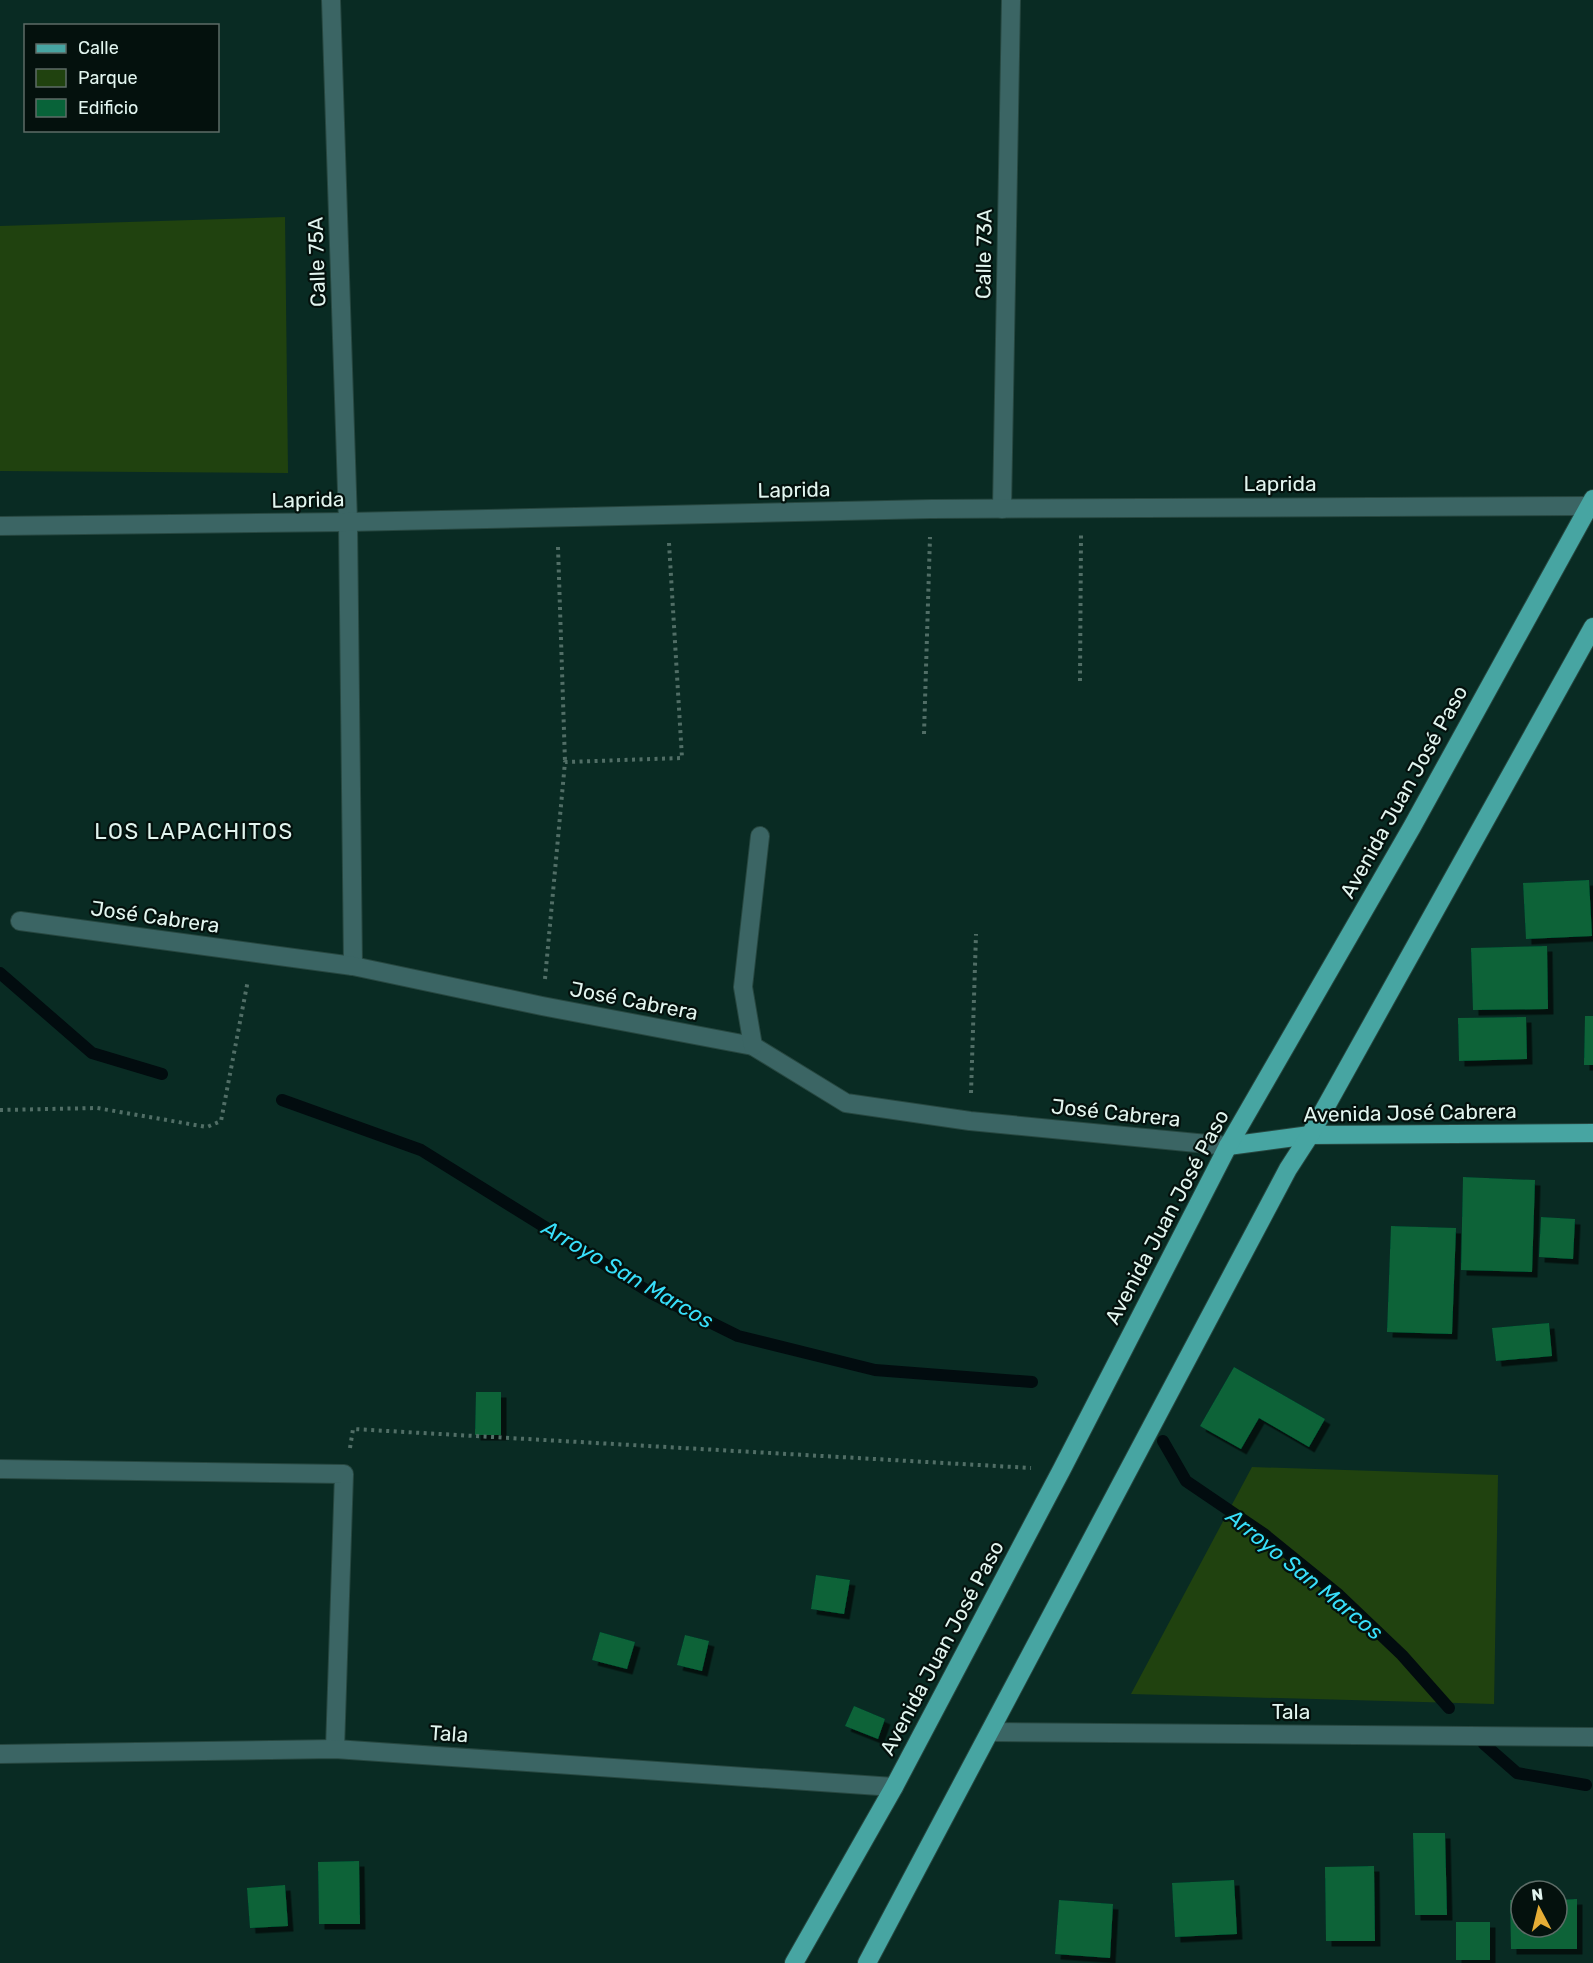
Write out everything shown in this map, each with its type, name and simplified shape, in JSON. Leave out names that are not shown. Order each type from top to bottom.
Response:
[{"type":"main road","name":"Avenida Juan José Paso","points":[[794,1963],[894,1787],[1062,1469],[1228,1146],[1412,827],[1591,502]]},
{"type":"main road","points":[[867,1963],[1288,1169],[1310,1135],[1593,627]]},
{"type":"main road","name":"Avenida José Cabrera","points":[[1228,1146],[1310,1135],[1593,1133]]},
{"type":"street","name":"Calle 75A","points":[[331,0],[348,522],[353,966]]},
{"type":"street","name":"Calle 73A","points":[[1002,509],[1011,0]]},
{"type":"street","name":"Laprida","points":[[0,526],[348,522],[931,509],[1591,502]]},
{"type":"street","points":[[753,1046],[742,987],[760,836]]},
{"type":"street","name":"José Cabrera","points":[[20,921],[353,966],[542,1006],[753,1046],[846,1103],[970,1121],[1228,1146]]},
{"type":"street","points":[[0,1469],[344,1474],[335,1749]]},
{"type":"street","name":"Tala","points":[[990,1732],[1593,1737]]},
{"type":"street","name":"Tala","points":[[0,1754],[335,1749],[894,1787]]},
{"type":"path","points":[[1080,681],[1081,508]]},
{"type":"path","points":[[924,734],[931,509]]},
{"type":"path","points":[[564,762],[682,758],[667,515]]},
{"type":"path","points":[[542,1006],[564,762],[557,518]]},
{"type":"path","points":[[970,1121],[976,934]]},
{"type":"path","points":[[0,1110],[97,1108],[207,1127],[221,1120],[254,952]]},
{"type":"path","points":[[344,1474],[353,1429],[1062,1469]]},
{"type":"green space","points":[[285,217],[288,473],[0,471],[0,226]]},
{"type":"green space","points":[[1252,1467],[1498,1475],[1494,1704],[1131,1694]]},
{"type":"building","points":[[1589,880],[1592,936],[1526,939],[1523,883]]},
{"type":"building","points":[[1547,946],[1548,1009],[1473,1010],[1471,948]]},
{"type":"building","points":[[1585,1016],[1593,1016],[1593,1065],[1584,1065]]},
{"type":"building","points":[[1526,1017],[1527,1059],[1459,1061],[1458,1018]]},
{"type":"building","points":[[1463,1177],[1535,1180],[1532,1272],[1461,1270]]},
{"type":"building","points":[[1541,1217],[1575,1219],[1573,1259],[1539,1257]]},
{"type":"building","points":[[1391,1226],[1456,1228],[1452,1334],[1387,1332]]},
{"type":"building","points":[[1549,1323],[1552,1356],[1496,1361],[1492,1328]]},
{"type":"building","points":[[1234,1367],[1325,1419],[1309,1447],[1259,1418],[1241,1449],[1200,1426]]},
{"type":"building","points":[[476,1392],[501,1392],[501,1435],[475,1435]]},
{"type":"building","points":[[816,1575],[850,1580],[844,1614],[811,1609]]},
{"type":"building","points":[[600,1632],[635,1642],[627,1669],[592,1660]]},
{"type":"building","points":[[685,1635],[709,1641],[702,1671],[677,1665]]},
{"type":"building","points":[[854,1706],[885,1719],[878,1739],[845,1726]]},
{"type":"building","points":[[1413,1833],[1445,1833],[1447,1915],[1415,1915]]},
{"type":"building","points":[[359,1861],[360,1924],[319,1924],[318,1862]]},
{"type":"building","points":[[1374,1866],[1375,1941],[1326,1941],[1325,1867]]},
{"type":"building","points":[[1234,1880],[1237,1934],[1175,1937],[1172,1883]]},
{"type":"building","points":[[285,1885],[288,1926],[250,1928],[247,1888]]},
{"type":"building","points":[[1569,1899],[1577,1899],[1577,1949],[1511,1949],[1511,1939],[1569,1939]]},
{"type":"building","points":[[1059,1900],[1113,1904],[1110,1958],[1055,1954]]},
{"type":"building","points":[[1456,1922],[1490,1922],[1490,1960],[1456,1960]]},
{"type":"waterway","name":"Arroyo San Marcos","points":[[0,973],[92,1053],[162,1074]]},
{"type":"waterway","name":"Arroyo San Marcos","points":[[282,1100],[421,1150],[651,1293],[738,1336],[875,1370],[1032,1382]]},
{"type":"waterway","name":"Arroyo San Marcos","points":[[1163,1441],[1186,1481],[1264,1534],[1339,1595],[1402,1655],[1449,1708]]},
{"type":"waterway","name":"Arroyo San Marcos","points":[[1484,1744],[1517,1773],[1586,1785]]},
{"type":"district","name":"LOS LAPACHITOS","points":[[194,831]]}]
